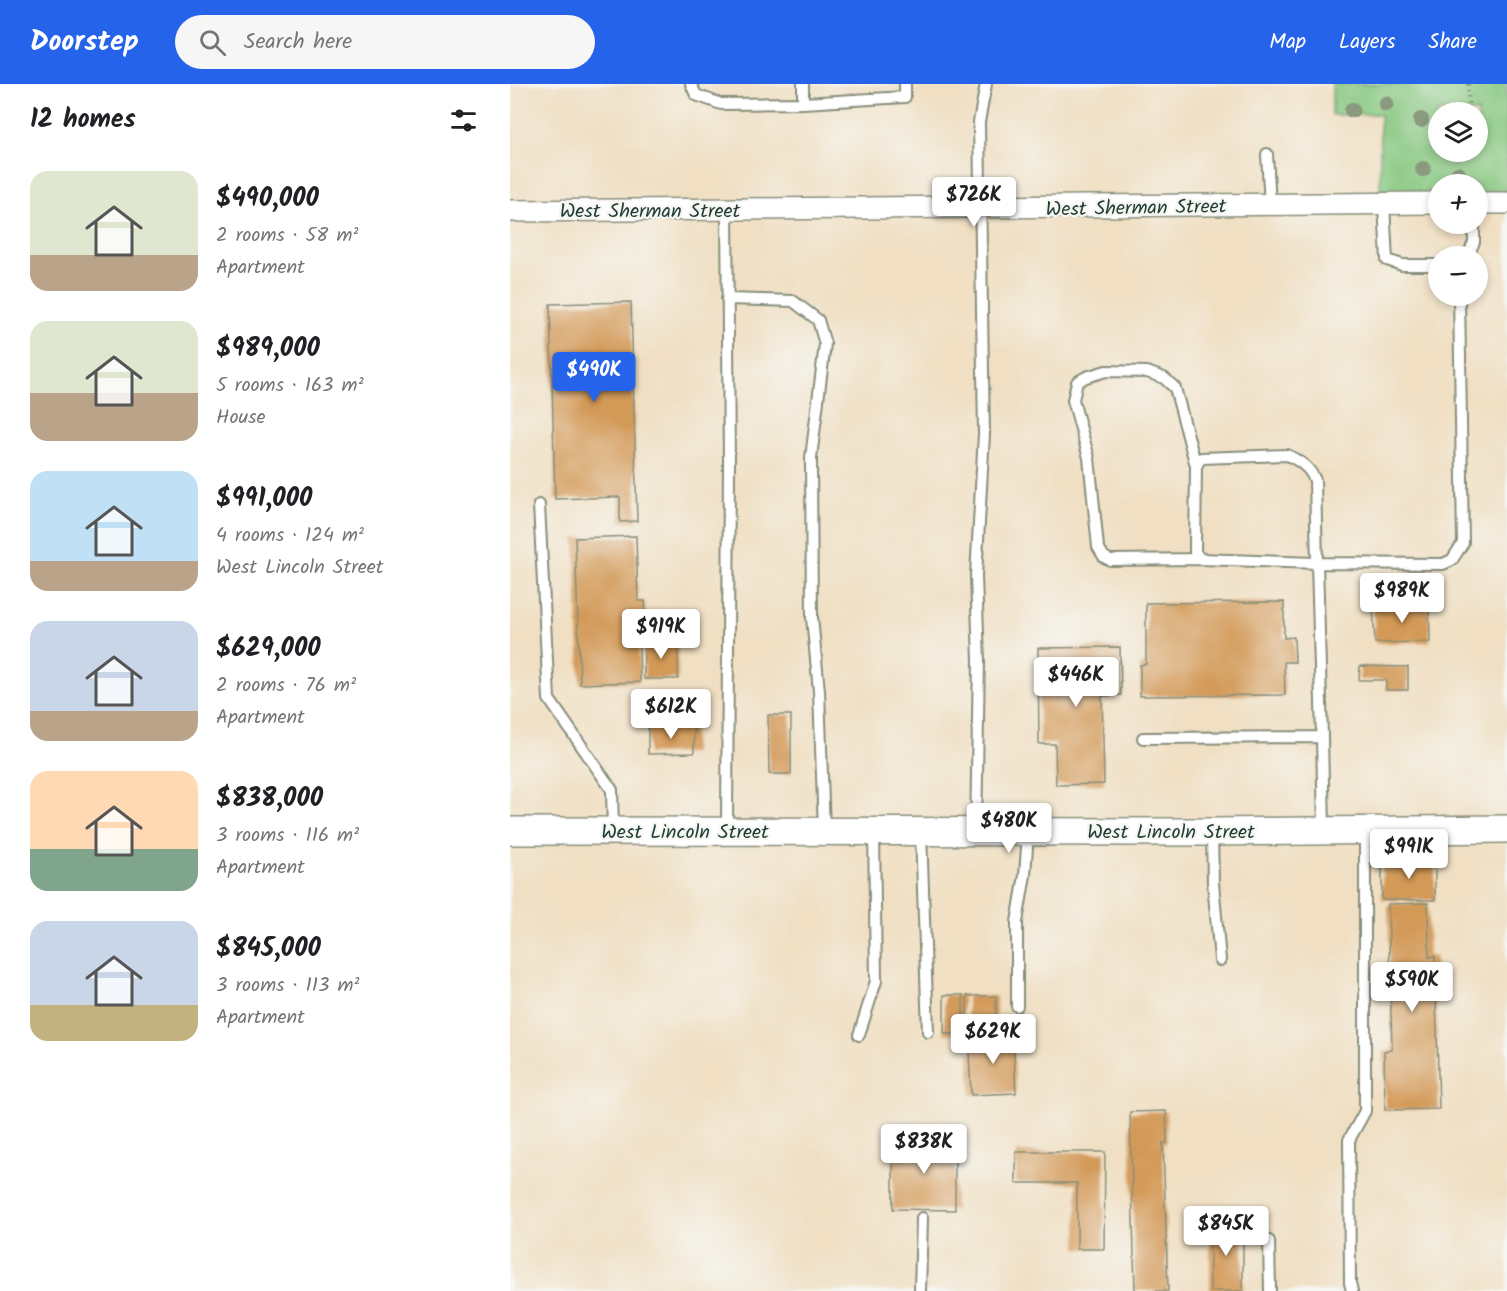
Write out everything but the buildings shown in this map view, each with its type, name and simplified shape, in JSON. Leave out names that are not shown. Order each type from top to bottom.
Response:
[{"type":"street","name":"West Sherman Street","points":[[510,211],[1428,203]]},
{"type":"street","points":[[1488,203],[1507,203]]},
{"type":"street","name":"West Lincoln Street","points":[[510,831],[1212,832],[1324,829],[1507,829]]},
{"type":"lane","points":[[691,84],[696,95],[721,104],[803,103],[905,97],[905,84]]},
{"type":"lane","points":[[802,84],[803,103]]},
{"type":"lane","points":[[976,831],[979,661],[976,576],[984,434],[979,122],[986,84]]},
{"type":"lane","points":[[1267,154],[1270,206]]},
{"type":"lane","points":[[1384,204],[1387,260],[1402,265],[1428,265]]},
{"type":"lane","points":[[726,831],[728,792],[727,210]]},
{"type":"lane","points":[[727,298],[793,301],[818,320],[825,344],[811,458],[813,617],[819,691],[824,831]]},
{"type":"lane","points":[[1200,559],[1195,552],[1196,466],[1174,388],[1164,378],[1147,372],[1106,371],[1077,382],[1073,400],[1089,458],[1098,547],[1104,557],[1110,560],[1200,559],[1443,564],[1452,560],[1463,543],[1459,306]]},
{"type":"lane","points":[[1196,466],[1201,458],[1287,455],[1300,461],[1311,471],[1315,480],[1324,829]]},
{"type":"lane","points":[[539,505],[549,699],[612,790],[613,830]]},
{"type":"lane","points":[[1143,738],[1322,737]]},
{"type":"lane","points":[[1352,1291],[1350,1283],[1349,1140],[1365,1112],[1365,830]]},
{"type":"lane","points":[[859,1035],[876,981],[874,831]]},
{"type":"lane","points":[[921,831],[928,1032]]},
{"type":"lane","points":[[1017,1006],[1017,922],[1025,875],[1028,832]]},
{"type":"lane","points":[[1212,832],[1213,883],[1221,960]]},
{"type":"lane","points":[[920,1291],[922,1218]]},
{"type":"lane","points":[[1269,1241],[1270,1291]]},
{"type":"path","points":[[1468,84],[1469,102]]},
{"type":"green space","points":[[1332,84],[1507,84],[1507,191],[1488,192],[1488,174],[1428,174],[1428,192],[1380,193],[1380,114],[1332,115]]}]
